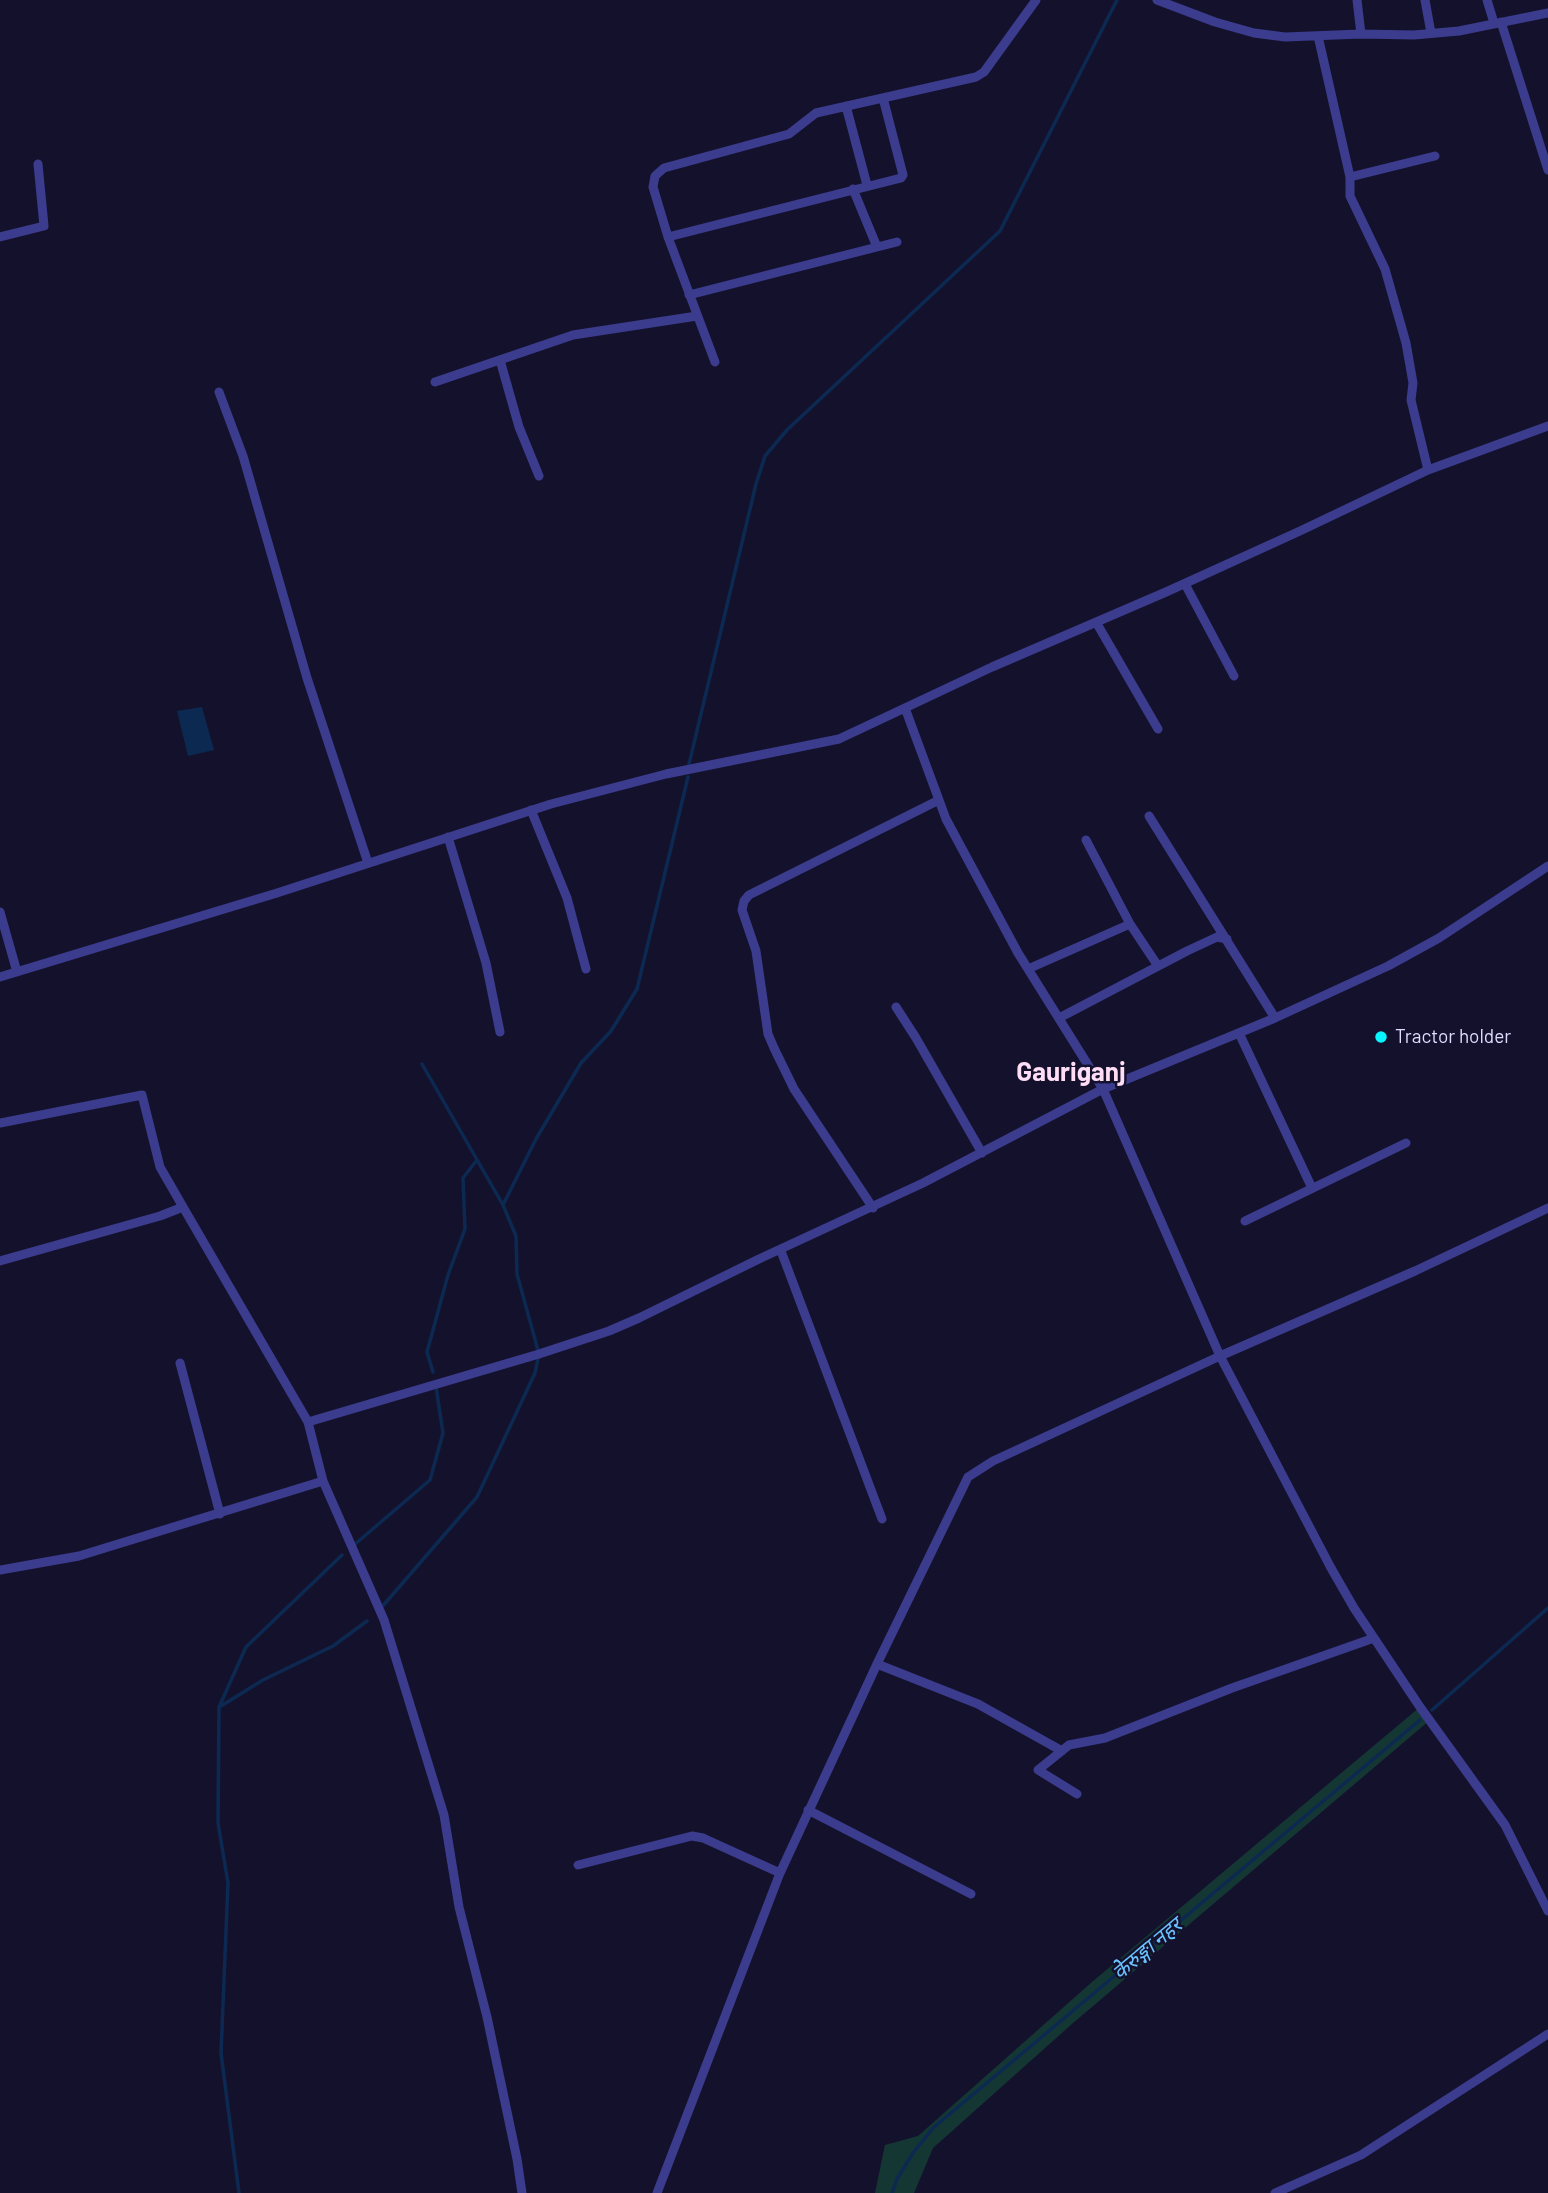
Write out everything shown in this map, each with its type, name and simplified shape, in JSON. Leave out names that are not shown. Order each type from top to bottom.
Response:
[{"type":"street","points":[[715,362],[668,237],[653,187],[655,176],[664,168],[789,134],[816,113],[976,77],[984,72],[1036,0]]},
{"type":"street","points":[[1157,0],[1215,22],[1254,33],[1285,37],[1459,31],[1548,13]]},
{"type":"street","points":[[1357,0],[1361,34]]},
{"type":"street","points":[[1424,0],[1431,33]]},
{"type":"street","points":[[1487,0],[1548,170]]},
{"type":"street","points":[[1318,36],[1350,177],[1350,196],[1377,248],[1406,343],[1413,383],[1411,400],[1428,470]]},
{"type":"street","points":[[668,237],[897,179],[903,175],[883,98]]},
{"type":"street","points":[[845,106],[867,185]]},
{"type":"street","points":[[1350,177],[1435,156]]},
{"type":"street","points":[[0,237],[44,226],[38,164]]},
{"type":"street","points":[[853,189],[877,247]]},
{"type":"street","points":[[690,295],[897,242]]},
{"type":"street","points":[[435,382],[573,335],[698,316]]},
{"type":"street","points":[[500,360],[519,427],[539,476]]},
{"type":"street","points":[[219,392],[243,456],[307,678],[368,863]]},
{"type":"street","points":[[0,977],[531,810],[666,774],[839,739],[992,667],[1185,584],[1428,470],[1548,426]]},
{"type":"street","points":[[1185,584],[1234,676]]},
{"type":"street","points":[[1096,622],[1158,729]]},
{"type":"street","points":[[905,708],[946,819],[1028,969],[1103,1089],[1220,1356],[1331,1568],[1420,1707],[1505,1825],[1548,1911]]},
{"type":"street","points":[[873,1208],[794,1089],[768,1034],[756,951],[743,910],[744,901],[749,895],[939,800]]},
{"type":"street","points":[[531,810],[567,898],[586,970]]},
{"type":"street","points":[[1149,816],[1275,1018]]},
{"type":"street","points":[[448,837],[486,963],[500,1032]]},
{"type":"street","points":[[1086,840],[1130,924],[1158,966]]},
{"type":"street","points":[[308,1422],[609,1331],[873,1208],[1103,1089],[1240,1034],[1397,961],[1439,938],[1548,866]]},
{"type":"street","points":[[0,912],[17,972]]},
{"type":"street","points":[[1028,969],[1130,924]]},
{"type":"street","points":[[1059,1018],[1217,937],[1227,939]]},
{"type":"street","points":[[896,1007],[982,1153]]},
{"type":"street","points":[[1240,1034],[1312,1188]]},
{"type":"street","points":[[0,1123],[142,1095],[160,1167],[308,1422],[323,1481],[384,1620],[444,1815],[459,1907],[487,2017],[522,2193]]},
{"type":"street","points":[[1245,1222],[1406,1143]]},
{"type":"street","points":[[0,1261],[160,1216],[183,1207]]},
{"type":"street","points":[[657,2193],[780,1873],[968,1477],[993,1461],[1220,1356],[1415,1271],[1548,1208]]},
{"type":"street","points":[[780,1251],[882,1519]]},
{"type":"street","points":[[180,1363],[220,1514]]},
{"type":"street","points":[[0,1570],[79,1556],[323,1481]]},
{"type":"street","points":[[1077,1794],[1038,1770],[1069,1745],[1105,1738],[1232,1688],[1374,1638]]},
{"type":"street","points":[[877,1664],[978,1704],[1062,1751]]},
{"type":"street","points":[[808,1810],[971,1894]]},
{"type":"street","points":[[578,1865],[692,1836],[703,1838],[780,1873]]},
{"type":"street","points":[[1275,2193],[1361,2155],[1548,2034]]},
{"type":"green space","points":[[1420,1707],[1430,1720],[1073,2023],[933,2148],[914,2193],[875,2193],[885,2145],[918,2136],[1092,1982]]},
{"type":"water","points":[[202,707],[214,750],[188,756],[177,711]]},
{"type":"waterway","points":[[689,764],[765,456],[787,430],[1000,231],[1117,0]]},
{"type":"waterway","points":[[503,1205],[536,1139],[581,1063],[611,1031],[637,989],[688,777]]},
{"type":"waterway","points":[[381,1608],[477,1497],[535,1373],[539,1354],[517,1274],[516,1236],[503,1205],[422,1064]]},
{"type":"waterway","points":[[433,1372],[427,1352],[448,1275],[465,1229],[463,1178],[477,1160]]},
{"type":"waterway","points":[[354,1545],[430,1480],[443,1433],[436,1387]]},
{"type":"waterway","points":[[239,2193],[221,2053],[228,1883],[218,1823],[219,1707],[246,1647],[342,1555]]},
{"type":"waterway","name":"केेरुङ्गा नहर","points":[[1432,1710],[1548,1608]]},
{"type":"waterway","points":[[221,1706],[263,1680],[333,1646],[367,1621]]},
{"type":"waterway","name":"केेरुङ्गा नहर","points":[[892,2193],[913,2153],[933,2128],[1420,1720]]},
{"type":"place","name":"Tractor holder","points":[[1381,1037]]},
{"type":"district","name":"Gauriganj","points":[[1071,1072]]}]
